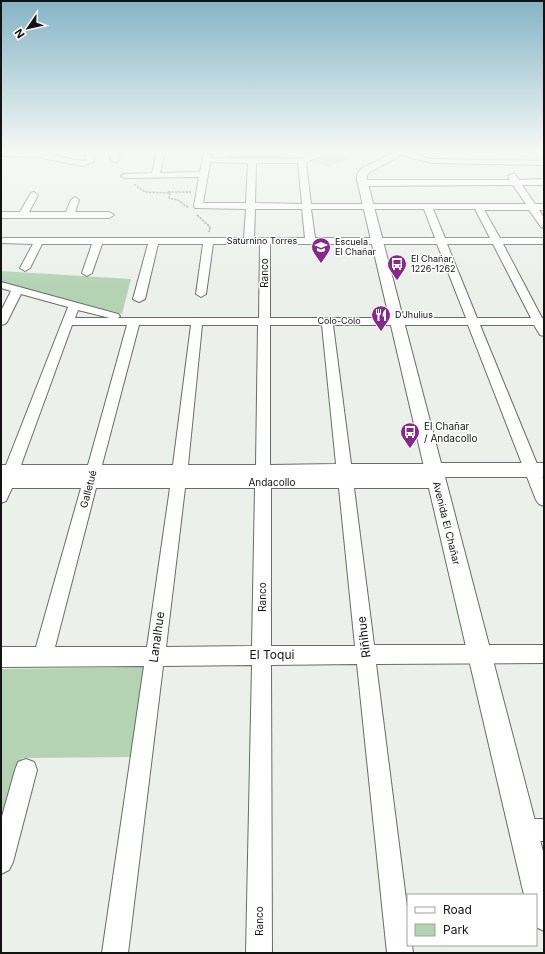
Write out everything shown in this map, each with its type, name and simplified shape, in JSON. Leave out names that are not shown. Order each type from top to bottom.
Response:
[{"type":"street","points":[[23,215],[32,198]]},
{"type":"street","points":[[197,198],[194,206],[544,206]]},
{"type":"street","name":"Ranco","points":[[250,198],[250,206],[257,241],[264,321],[259,953]]},
{"type":"street","points":[[305,198],[310,241]]},
{"type":"street","name":"Avenida El Chañar","points":[[366,198],[479,654],[533,830],[544,914]]},
{"type":"street","points":[[526,198],[544,225]]},
{"type":"street","points":[[75,217],[76,200]]},
{"type":"street","points":[[427,206],[473,321],[539,476],[544,500]]},
{"type":"street","points":[[478,206],[541,321],[544,332]]},
{"type":"street","points":[[1,215],[75,217],[110,215]]},
{"type":"street","points":[[27,226],[34,215]]},
{"type":"street","name":"Saturnino Torres","points":[[4,241],[544,241]]},
{"type":"street","points":[[25,268],[39,241]]},
{"type":"street","points":[[86,273],[98,241]]},
{"type":"street","points":[[139,299],[154,241]]},
{"type":"street","points":[[201,294],[208,241]]},
{"type":"street","name":"Colo-Colo","points":[[1,285],[134,321]]},
{"type":"street","points":[[1,322],[18,289]]},
{"type":"street","points":[[1,497],[5,476],[74,306]]},
{"type":"street","name":"Galletué","points":[[43,657],[134,321]]},
{"type":"street","name":"Lanalhue","points":[[115,953],[180,476],[197,321]]},
{"type":"street","name":"Riñihue","points":[[327,321],[400,953]]},
{"type":"street","name":"Colo-Colo","points":[[68,322],[541,321]]},
{"type":"street","name":"Andacollo","points":[[5,476],[539,476]]},
{"type":"street","name":"El Toqui","points":[[1,657],[544,654]]},
{"type":"street","points":[[1,862],[26,770]]},
{"type":"path","points":[[169,198],[178,200],[210,227],[208,241]]},
{"type":"green space","points":[[1,271],[131,279],[122,314],[1,282]]},
{"type":"green space","points":[[147,667],[134,757],[22,758],[1,835],[1,669]]},
{"type":"place","name":"Escuela El Chañar","points":[[321,264]]},
{"type":"place","name":"El Chañar, 1226-1262","points":[[397,281]]},
{"type":"place","name":"D'Jhulius","points":[[381,332]]},
{"type":"place","name":"El Chañar / Andacollo","points":[[410,449]]}]
